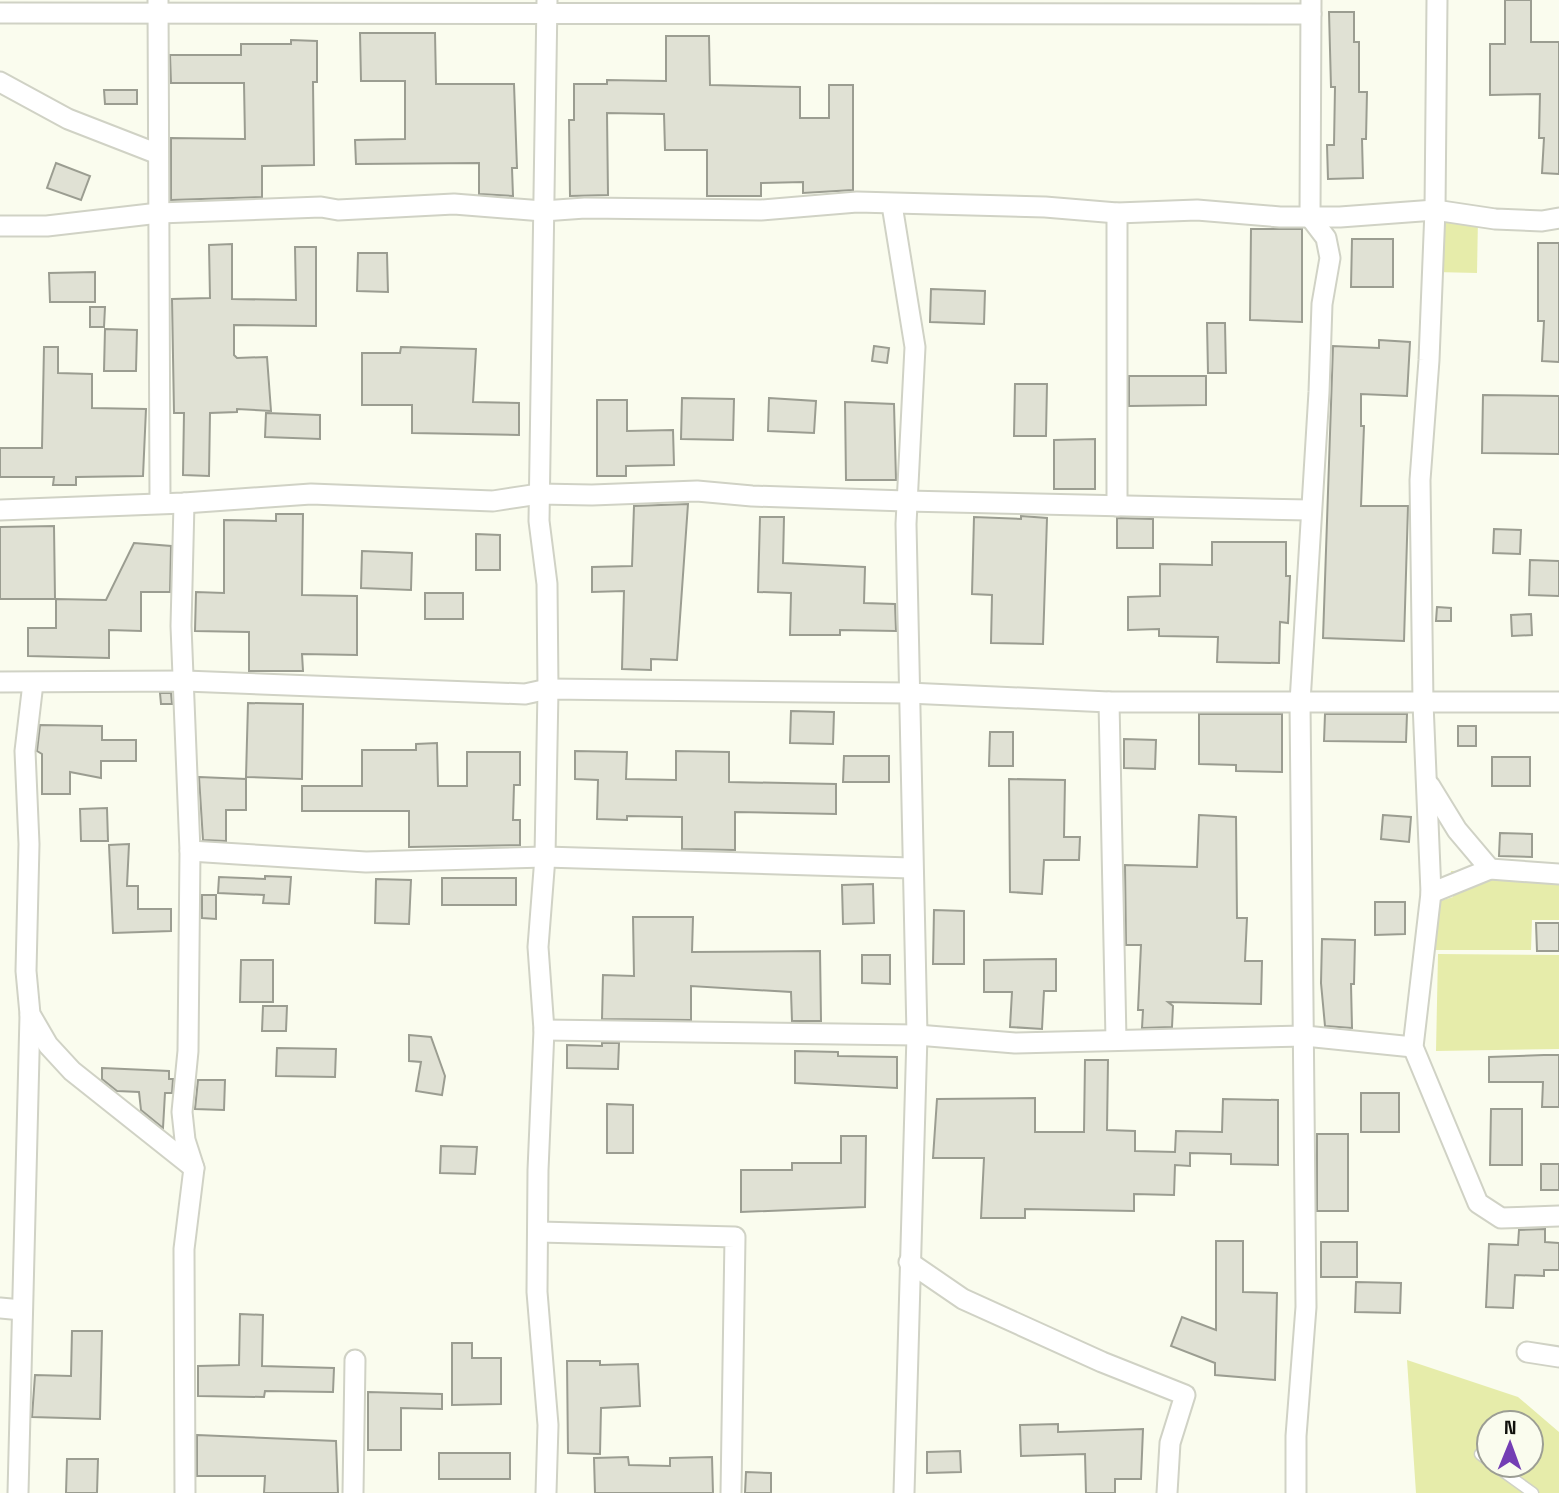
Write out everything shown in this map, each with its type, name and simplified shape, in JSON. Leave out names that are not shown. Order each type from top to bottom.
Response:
[{"type":"street","points":[[1437,0],[1430,360],[1420,480],[1423,703],[1431,893],[1413,1046],[1478,1203],[1501,1219],[1559,1216]]},
{"type":"street","points":[[546,1493],[548,1425],[537,1292],[537,1170],[544,1030],[538,947],[545,858],[548,689],[547,584],[539,521],[547,6]]},
{"type":"street","points":[[158,7],[160,502]]},
{"type":"street","points":[[0,13],[158,7],[1311,7],[1310,217],[1326,238],[1330,258],[1322,304],[1300,702],[1306,1307],[1296,1436],[1296,1493]]},
{"type":"street","points":[[0,82],[68,119],[158,154]]},
{"type":"street","points":[[0,226],[47,226],[159,214],[454,204],[543,211],[585,208],[761,210],[857,202],[1035,207],[1118,213],[1197,210],[1243,216],[1310,217],[1435,210],[1495,219],[1542,221],[1559,218]]},
{"type":"street","points":[[892,205],[915,347],[906,501],[910,621],[908,693],[911,868],[917,1035],[914,1219],[909,1262],[904,1493]]},
{"type":"street","points":[[1117,506],[1118,213]]},
{"type":"street","points":[[0,510],[341,494],[402,499],[493,501],[539,494],[697,491],[752,496],[906,501],[1310,510]]},
{"type":"street","points":[[184,503],[181,626],[185,681],[184,766],[190,851],[188,1051],[183,1112],[185,1140],[194,1168],[184,1249],[185,1493]]},
{"type":"street","points":[[0,682],[185,681],[525,694],[548,689],[908,693],[1109,702],[1559,702]]},
{"type":"street","points":[[18,1493],[30,1014],[26,971],[29,844],[24,751],[33,683]]},
{"type":"street","points":[[1109,702],[1115,1040]]},
{"type":"street","points":[[1427,779],[1457,830],[1490,870]]},
{"type":"street","points":[[190,851],[366,862],[545,858],[911,868]]},
{"type":"street","points":[[1431,893],[1490,870],[1559,874]]},
{"type":"street","points":[[30,1014],[48,1045],[72,1071],[194,1168]]},
{"type":"street","points":[[544,1030],[917,1035],[1015,1043],[1305,1036],[1413,1046]]},
{"type":"street","points":[[539,1232],[735,1237],[731,1493]]},
{"type":"street","points":[[909,1262],[963,1299],[1102,1362],[1185,1395],[1170,1443],[1167,1493]]},
{"type":"street","points":[[0,1308],[22,1310]]},
{"type":"street","points":[[1527,1352],[1559,1357]]},
{"type":"street","points":[[354,1493],[355,1360]]},
{"type":"lane","points":[[1514,1479],[1533,1493]]},
{"type":"green space","points":[[1436,217],[1478,218],[1477,273],[1435,272]]},
{"type":"green space","points":[[1559,870],[1559,920],[1532,920],[1531,950],[1434,950],[1434,903],[1453,897],[1451,871]]},
{"type":"green space","points":[[1438,954],[1559,955],[1559,1049],[1436,1051]]},
{"type":"green space","points":[[1407,1360],[1518,1397],[1532,1409],[1475,1409],[1475,1479],[1545,1479],[1545,1420],[1559,1432],[1559,1493],[1416,1493]]},
{"type":"building","points":[[1505,0],[1531,0],[1531,42],[1559,42],[1559,174],[1542,173],[1544,138],[1539,138],[1540,94],[1490,95],[1490,44],[1505,44]]},
{"type":"building","points":[[1329,12],[1354,12],[1354,42],[1359,42],[1359,92],[1367,92],[1366,139],[1362,139],[1363,178],[1328,179],[1327,145],[1334,145],[1335,87],[1331,87]]},
{"type":"building","points":[[360,33],[435,33],[436,84],[514,84],[517,168],[512,168],[513,196],[479,194],[479,163],[356,164],[355,140],[405,139],[405,81],[361,81]]},
{"type":"building","points":[[666,36],[709,36],[710,85],[800,87],[800,118],[829,118],[829,85],[853,85],[853,190],[803,193],[803,182],[761,183],[761,196],[707,196],[707,150],[665,150],[664,114],[607,113],[608,195],[570,196],[569,120],[574,120],[574,84],[607,84],[607,80],[666,81]]},
{"type":"building","points":[[291,40],[317,41],[317,82],[313,82],[314,165],[262,166],[262,197],[171,200],[171,138],[245,139],[244,83],[171,83],[170,55],[241,55],[241,44],[291,44]]},
{"type":"building","points":[[104,90],[137,90],[137,104],[105,104]]},
{"type":"building","points":[[56,163],[90,176],[81,200],[47,188]]},
{"type":"building","points":[[1251,229],[1302,229],[1302,322],[1250,320]]},
{"type":"building","points":[[1352,239],[1393,239],[1393,287],[1351,287]]},
{"type":"building","points":[[1538,243],[1559,243],[1559,362],[1542,361],[1544,321],[1538,321]]},
{"type":"building","points":[[232,244],[232,299],[296,300],[295,247],[316,247],[316,326],[234,325],[234,355],[237,358],[267,357],[271,411],[237,409],[237,412],[210,413],[209,476],[183,475],[184,413],[174,413],[172,299],[210,298],[209,245]]},
{"type":"building","points":[[358,253],[387,253],[388,292],[357,291]]},
{"type":"building","points":[[95,272],[95,302],[50,302],[49,273]]},
{"type":"building","points":[[931,289],[985,291],[984,324],[930,322]]},
{"type":"building","points":[[90,307],[105,307],[104,327],[90,327]]},
{"type":"building","points":[[1207,323],[1225,323],[1226,373],[1208,373]]},
{"type":"building","points":[[105,329],[137,330],[136,371],[104,371]]},
{"type":"building","points":[[1379,340],[1410,342],[1407,396],[1361,394],[1361,426],[1364,426],[1361,506],[1408,506],[1404,641],[1323,638],[1333,346],[1379,348]]},
{"type":"building","points":[[874,346],[889,348],[887,363],[872,361]]},
{"type":"building","points":[[44,347],[58,347],[58,373],[92,374],[92,408],[146,409],[143,476],[76,477],[76,485],[53,485],[54,477],[0,477],[0,448],[42,448]]},
{"type":"building","points":[[401,347],[476,349],[473,402],[519,403],[519,435],[412,433],[412,405],[362,405],[362,353],[400,353]]},
{"type":"building","points":[[1129,376],[1206,376],[1206,405],[1129,406]]},
{"type":"building","points":[[1015,384],[1047,384],[1046,436],[1014,436]]},
{"type":"building","points":[[1483,395],[1559,396],[1559,454],[1482,453]]},
{"type":"building","points":[[682,398],[734,399],[733,440],[681,439]]},
{"type":"building","points":[[769,398],[816,401],[814,433],[768,431]]},
{"type":"building","points":[[597,400],[627,400],[627,431],[673,430],[674,465],[626,466],[626,476],[597,476]]},
{"type":"building","points":[[845,402],[894,404],[896,480],[846,480]]},
{"type":"building","points":[[266,413],[320,415],[320,439],[265,437]]},
{"type":"building","points":[[1095,439],[1095,489],[1054,489],[1054,440]]},
{"type":"building","points":[[688,504],[677,660],[651,659],[651,670],[622,669],[624,591],[592,592],[592,567],[632,566],[634,506]]},
{"type":"building","points":[[276,514],[303,514],[302,595],[357,596],[357,655],[302,654],[303,671],[249,671],[249,632],[195,631],[196,592],[224,593],[224,520],[276,521]]},
{"type":"building","points":[[1021,516],[1047,518],[1043,644],[991,643],[992,595],[972,594],[974,517],[1021,519]]},
{"type":"building","points":[[760,517],[784,517],[783,563],[865,567],[864,603],[895,604],[896,631],[840,630],[840,635],[790,635],[791,593],[758,592]]},
{"type":"building","points":[[1117,518],[1153,519],[1153,548],[1117,548]]},
{"type":"building","points":[[54,526],[55,599],[0,599],[0,527]]},
{"type":"building","points":[[1494,529],[1521,530],[1520,554],[1493,553]]},
{"type":"building","points":[[476,534],[500,535],[500,570],[476,570]]},
{"type":"building","points":[[1212,542],[1286,542],[1286,576],[1290,576],[1288,623],[1280,622],[1279,663],[1217,662],[1218,637],[1159,636],[1159,629],[1128,630],[1128,597],[1160,596],[1160,564],[1212,565]]},
{"type":"building","points":[[134,543],[171,546],[170,592],[141,592],[141,631],[109,630],[109,658],[28,656],[28,628],[56,628],[56,599],[106,600]]},
{"type":"building","points":[[362,551],[412,553],[411,590],[361,588]]},
{"type":"building","points":[[1530,560],[1559,561],[1559,596],[1529,595]]},
{"type":"building","points":[[425,593],[463,593],[463,619],[425,619]]},
{"type":"building","points":[[1437,607],[1451,608],[1451,621],[1436,621]]},
{"type":"building","points":[[1531,614],[1532,635],[1512,636],[1511,615]]},
{"type":"building","points":[[160,693],[171,693],[172,704],[161,704]]},
{"type":"building","points":[[248,703],[303,704],[302,779],[246,777]]},
{"type":"building","points":[[791,711],[834,712],[833,744],[790,743]]},
{"type":"building","points":[[1199,714],[1282,714],[1282,772],[1236,771],[1236,765],[1199,764]]},
{"type":"building","points":[[1325,714],[1407,714],[1406,742],[1324,741]]},
{"type":"building","points":[[40,725],[102,726],[102,740],[136,740],[136,761],[101,761],[101,778],[70,772],[70,794],[42,794],[42,754],[37,751]]},
{"type":"building","points":[[1458,726],[1476,726],[1476,746],[1458,746]]},
{"type":"building","points":[[990,732],[1013,732],[1013,766],[989,766]]},
{"type":"building","points":[[1124,739],[1156,740],[1155,769],[1124,768]]},
{"type":"building","points":[[437,743],[438,786],[467,786],[467,752],[520,752],[520,785],[514,785],[513,820],[520,820],[520,845],[409,847],[409,811],[302,811],[302,786],[362,786],[362,750],[416,750],[416,744]]},
{"type":"building","points":[[575,751],[627,752],[626,779],[676,780],[676,751],[729,752],[729,782],[836,784],[836,814],[735,812],[735,850],[682,849],[682,817],[627,816],[627,820],[597,819],[598,780],[575,779]]},
{"type":"building","points":[[844,756],[889,756],[889,782],[843,782]]},
{"type":"building","points":[[1492,757],[1530,757],[1530,786],[1492,786]]},
{"type":"building","points":[[199,777],[246,779],[246,810],[226,810],[226,841],[203,840]]},
{"type":"building","points":[[1009,779],[1065,780],[1064,837],[1080,837],[1079,860],[1044,860],[1042,894],[1010,892]]},
{"type":"building","points":[[107,808],[108,841],[81,841],[80,809]]},
{"type":"building","points":[[1199,815],[1236,817],[1237,918],[1247,918],[1245,961],[1262,961],[1261,1004],[1168,1002],[1173,1006],[1172,1027],[1142,1028],[1143,1010],[1138,1010],[1141,945],[1126,945],[1125,865],[1197,867]]},
{"type":"building","points":[[1383,815],[1411,817],[1409,842],[1381,839]]},
{"type":"building","points":[[1500,833],[1532,834],[1532,857],[1499,856]]},
{"type":"building","points":[[129,844],[127,886],[138,886],[138,909],[171,909],[171,931],[113,933],[109,845]]},
{"type":"building","points":[[265,876],[291,877],[289,904],[263,903],[264,895],[218,893],[219,877],[265,879]]},
{"type":"building","points":[[442,878],[516,878],[516,905],[442,905]]},
{"type":"building","points":[[376,879],[411,880],[409,924],[375,923]]},
{"type":"building","points":[[873,884],[874,923],[843,924],[842,885]]},
{"type":"building","points":[[202,895],[216,895],[216,919],[202,918]]},
{"type":"building","points":[[1375,902],[1405,902],[1405,934],[1375,935]]},
{"type":"building","points":[[934,910],[964,911],[964,964],[933,964]]},
{"type":"building","points":[[633,917],[693,917],[692,952],[820,951],[821,1021],[792,1021],[791,992],[691,986],[691,1020],[602,1019],[603,975],[634,976]]},
{"type":"building","points":[[1536,923],[1559,923],[1559,951],[1537,951]]},
{"type":"building","points":[[1322,939],[1355,940],[1354,984],[1351,984],[1352,1028],[1325,1026],[1321,983]]},
{"type":"building","points":[[862,955],[890,955],[890,984],[862,983]]},
{"type":"building","points":[[1056,959],[1056,991],[1044,991],[1042,1029],[1010,1027],[1012,992],[984,992],[984,960]]},
{"type":"building","points":[[241,960],[273,960],[273,1002],[240,1002]]},
{"type":"building","points":[[263,1006],[287,1006],[286,1031],[262,1031]]},
{"type":"building","points":[[409,1035],[431,1037],[445,1076],[442,1095],[416,1091],[421,1062],[409,1061]]},
{"type":"building","points":[[602,1043],[619,1043],[618,1069],[567,1068],[567,1045],[602,1046]]},
{"type":"building","points":[[277,1048],[336,1049],[335,1077],[276,1076]]},
{"type":"building","points":[[795,1051],[838,1052],[838,1056],[897,1057],[897,1088],[795,1083]]},
{"type":"building","points":[[1559,1055],[1559,1107],[1542,1107],[1543,1082],[1489,1082],[1489,1057]]},
{"type":"building","points":[[1085,1060],[1108,1060],[1107,1130],[1135,1131],[1135,1151],[1175,1152],[1176,1131],[1222,1132],[1223,1099],[1278,1100],[1278,1165],[1231,1164],[1231,1154],[1190,1153],[1190,1166],[1175,1165],[1174,1195],[1134,1194],[1134,1211],[1025,1209],[1025,1218],[981,1218],[984,1158],[933,1158],[937,1099],[1035,1098],[1035,1132],[1084,1132]]},
{"type":"building","points":[[102,1068],[169,1071],[169,1079],[173,1079],[172,1093],[165,1093],[163,1128],[141,1110],[139,1092],[117,1091],[102,1079]]},
{"type":"building","points":[[198,1080],[225,1080],[224,1110],[195,1109]]},
{"type":"building","points":[[1361,1093],[1399,1093],[1399,1132],[1361,1132]]},
{"type":"building","points":[[607,1104],[633,1105],[633,1153],[607,1153]]},
{"type":"building","points":[[1491,1109],[1522,1109],[1522,1165],[1490,1165]]},
{"type":"building","points":[[1317,1134],[1348,1134],[1348,1211],[1317,1211]]},
{"type":"building","points":[[841,1136],[866,1136],[865,1207],[741,1212],[741,1170],[792,1170],[792,1163],[841,1163]]},
{"type":"building","points":[[441,1146],[477,1147],[475,1174],[440,1173]]},
{"type":"building","points":[[1541,1164],[1559,1164],[1559,1190],[1541,1190]]},
{"type":"building","points":[[1545,1229],[1545,1242],[1559,1243],[1559,1270],[1544,1270],[1544,1276],[1515,1275],[1513,1308],[1486,1307],[1489,1244],[1518,1245],[1519,1230]]},
{"type":"building","points":[[1216,1241],[1243,1241],[1243,1292],[1277,1293],[1275,1380],[1215,1375],[1215,1363],[1171,1346],[1182,1317],[1216,1330]]},
{"type":"building","points":[[1321,1242],[1357,1242],[1357,1277],[1321,1277]]},
{"type":"building","points":[[1356,1282],[1401,1283],[1400,1313],[1355,1312]]},
{"type":"building","points":[[240,1314],[263,1315],[262,1366],[334,1368],[333,1392],[265,1391],[264,1397],[198,1396],[198,1366],[239,1365]]},
{"type":"building","points":[[72,1331],[102,1331],[100,1419],[32,1417],[35,1375],[71,1376]]},
{"type":"building","points":[[452,1343],[472,1343],[472,1358],[501,1358],[501,1404],[452,1405]]},
{"type":"building","points":[[567,1361],[600,1361],[600,1365],[638,1364],[640,1406],[601,1408],[600,1454],[568,1453]]},
{"type":"building","points":[[368,1392],[442,1394],[442,1409],[401,1408],[401,1450],[368,1450]]},
{"type":"building","points":[[1058,1424],[1058,1432],[1143,1429],[1141,1479],[1115,1479],[1115,1493],[1086,1493],[1085,1454],[1021,1456],[1020,1425]]},
{"type":"building","points":[[197,1435],[336,1441],[338,1493],[264,1493],[265,1476],[197,1476]]},
{"type":"building","points":[[960,1451],[961,1472],[927,1473],[927,1452]]},
{"type":"building","points":[[439,1453],[510,1453],[510,1479],[439,1479]]},
{"type":"building","points":[[628,1457],[629,1465],[670,1466],[670,1458],[712,1457],[713,1493],[595,1493],[594,1458]]},
{"type":"building","points":[[67,1459],[98,1459],[97,1493],[66,1493]]},
{"type":"building","points":[[746,1472],[771,1473],[771,1493],[745,1493]]}]
